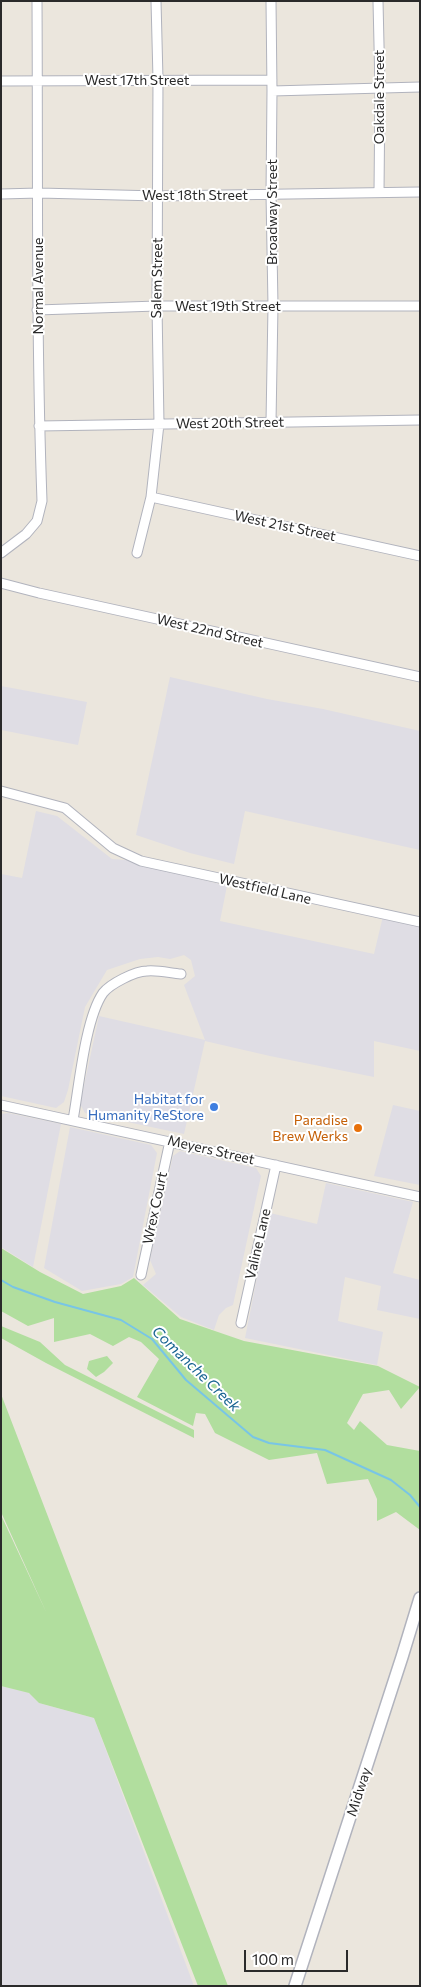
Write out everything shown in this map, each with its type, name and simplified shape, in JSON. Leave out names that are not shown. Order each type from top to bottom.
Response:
[{"type":"main road","name":"Midway","points":[[295,1986],[420,1598]]},
{"type":"street","name":"Normal Avenue","points":[[1,553],[26,534],[37,521],[42,501],[37,310],[39,193],[37,1]]},
{"type":"street","name":"Salem Street","points":[[136,553],[151,497],[159,424],[156,1]]},
{"type":"street","name":"Broadway Street","points":[[271,1],[273,306],[271,422]]},
{"type":"street","name":"Oakdale Street","points":[[378,1],[380,88],[379,192]]},
{"type":"street","name":"West 17th Street","points":[[1,81],[272,80]]},
{"type":"street","points":[[272,91],[420,86]]},
{"type":"street","name":"West 18th Street","points":[[1,194],[158,196],[420,192]]},
{"type":"street","name":"West 19th Street","points":[[37,310],[157,306],[420,306]]},
{"type":"street","name":"West 20th Street","points":[[39,426],[420,420]]},
{"type":"street","name":"West 21st Street","points":[[151,497],[420,556]]},
{"type":"street","name":"West 22nd Street","points":[[1,582],[39,593],[420,677]]},
{"type":"street","name":"Westfield Lane","points":[[1,792],[65,808],[113,848],[141,861],[420,922]]},
{"type":"street","points":[[73,1120],[90,1027],[104,992],[121,979],[146,970],[181,974]]},
{"type":"street","name":"Meyers Street","points":[[1,1105],[420,1197]]},
{"type":"street","name":"Wrex Court","points":[[140,1275],[170,1141]]},
{"type":"street","name":"Valine Lane","points":[[241,1323],[276,1165]]},
{"type":"shaded area","points":[[170,677],[420,731],[420,850],[245,811],[234,864],[190,853],[136,835]]},
{"type":"shaded area","points":[[1,686],[87,702],[78,745],[1,730]]},
{"type":"shaded area","points":[[36,811],[57,816],[112,859],[126,860],[227,886],[220,921],[374,954],[383,916],[420,924],[420,1051],[374,1041],[374,1077],[205,1041],[184,1134],[85,1113],[80,1104],[99,1016],[205,1040],[184,985],[195,976],[191,960],[184,955],[170,959],[158,957],[140,959],[107,970],[85,1007],[64,1102],[56,1108],[1,1096],[1,874],[22,878]]},
{"type":"shaded area","points":[[393,1105],[420,1111],[420,1185],[374,1176]]},
{"type":"shaded area","points":[[8,1113],[61,1124],[33,1267],[1,1247],[1,1114]]},
{"type":"shaded area","points":[[70,1127],[151,1145],[157,1153],[133,1277],[121,1284],[82,1291],[44,1268]]},
{"type":"shaded area","points":[[180,1151],[256,1168],[261,1176],[233,1305],[226,1308],[219,1315],[214,1330],[181,1317],[143,1285],[156,1274],[150,1260],[173,1156]]},
{"type":"shaded area","points":[[326,1183],[413,1202],[393,1273],[420,1280],[420,1319],[377,1310],[381,1286],[345,1277],[338,1321],[383,1332],[377,1365],[245,1338],[270,1213],[317,1224]]},
{"type":"shaded area","points":[[1,1686],[29,1693],[39,1703],[94,1718],[194,1986],[1,1986]]},
{"type":"green space","points":[[1,1248],[40,1272],[83,1294],[121,1286],[134,1278],[180,1319],[244,1341],[378,1366],[420,1387],[401,1409],[389,1390],[363,1394],[347,1423],[354,1430],[360,1421],[387,1445],[420,1451],[420,1530],[396,1512],[377,1521],[377,1499],[368,1479],[327,1484],[317,1453],[269,1460],[215,1433],[205,1414],[196,1413],[193,1426],[137,1397],[159,1359],[141,1342],[129,1337],[113,1346],[90,1334],[54,1342],[54,1318],[28,1326],[1,1311]]},
{"type":"green space","points":[[1,1326],[40,1342],[65,1365],[194,1430],[194,1438],[1,1338]]},
{"type":"green space","points":[[107,1356],[113,1363],[104,1372],[96,1377],[87,1369],[89,1361]]},
{"type":"green space","points":[[1,1394],[228,1986],[198,1986],[94,1718],[39,1703],[29,1693],[1,1686],[1,1515],[47,1614],[1,1512]]},
{"type":"waterway","name":"Comanche Creek","points":[[1,1280],[13,1287],[55,1302],[121,1320],[152,1339],[186,1380],[253,1437],[269,1443],[325,1450],[391,1480],[410,1495],[420,1507]]},
{"type":"place","name":"Habitat for Humanity ReStore","points":[[214,1107]]},
{"type":"place","name":"Paradise Brew Werks","points":[[358,1128]]}]
